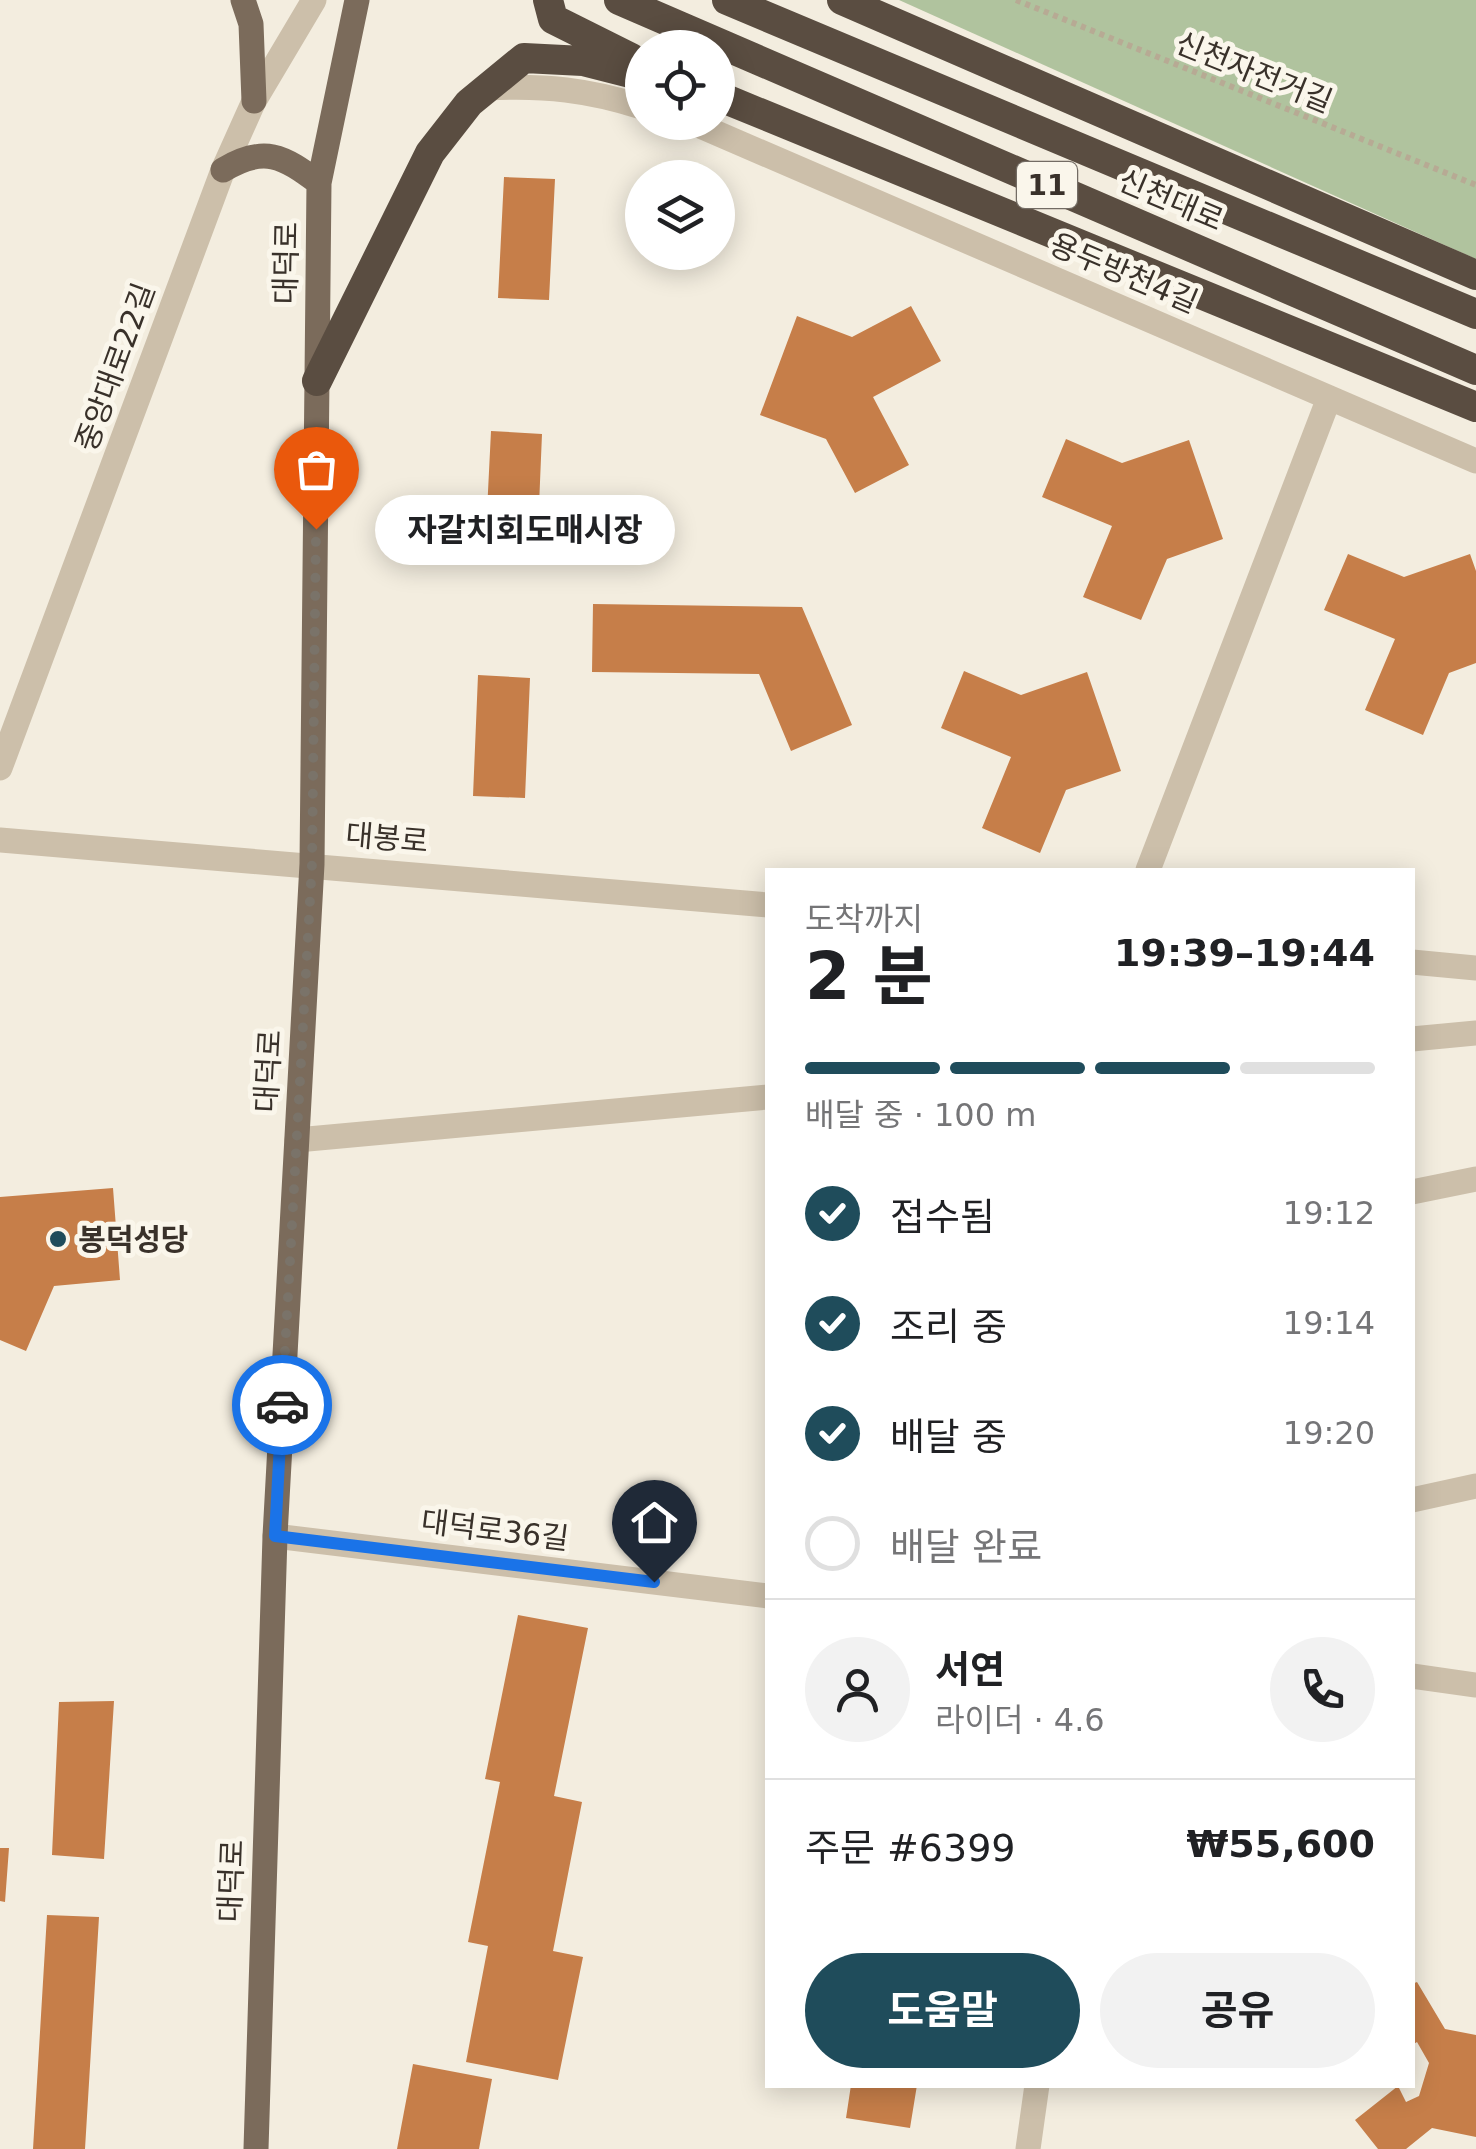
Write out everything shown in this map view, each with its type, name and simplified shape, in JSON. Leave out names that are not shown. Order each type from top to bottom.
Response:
[{"type":"highway","points":[[548,0],[553,19],[625,55]]},
{"type":"highway","name":"신천대로","points":[[618,0],[1476,370]]},
{"type":"highway","name":"신천대로","points":[[726,0],[1476,314]]},
{"type":"highway","points":[[842,0],[1476,276]]},
{"type":"highway","points":[[317,380],[430,153],[468,104],[524,58],[583,60],[625,71]]},
{"type":"highway","points":[[735,103],[1476,407]]},
{"type":"main road","points":[[243,0],[250,24],[254,101]]},
{"type":"main road","name":"대덕로","points":[[256,2149],[275,1536],[312,864],[319,182],[357,0]]},
{"type":"main road","points":[[223,170],[246,156],[268,154],[294,164],[319,182]]},
{"type":"street","name":"중앙대로22길","points":[[0,768],[223,170],[254,101],[314,0]]},
{"type":"street","points":[[488,88],[546,85],[596,92],[625,101]]},
{"type":"street","name":"용두방천4길","points":[[733,140],[1476,461]]},
{"type":"street","points":[[1149,868],[1329,398]]},
{"type":"street","name":"대봉로","points":[[0,840],[765,904]]},
{"type":"street","points":[[1415,962],[1476,968]]},
{"type":"street","points":[[1415,1038],[1476,1033]]},
{"type":"street","points":[[296,1140],[765,1097]]},
{"type":"street","points":[[1415,1191],[1476,1179]]},
{"type":"street","points":[[1415,1499],[1476,1486]]},
{"type":"street","name":"대덕로36길","points":[[275,1536],[765,1596]]},
{"type":"street","points":[[1415,1676],[1476,1685]]},
{"type":"street","points":[[1028,2149],[1036,2088]]},
{"type":"path","name":"신천자전거길","points":[[1016,0],[1476,185]]},
{"type":"green space","points":[[899,0],[1476,0],[1476,259],[1440,243]]},
{"type":"building","points":[[504,177],[555,179],[549,300],[498,298]]},
{"type":"building","points":[[911,306],[941,361],[873,397],[909,465],[855,493],[826,439],[760,415],[797,316],[852,337]]},
{"type":"building","points":[[491,431],[542,434],[537,554],[485,552]]},
{"type":"building","points":[[1066,439],[1122,463],[1189,440],[1223,539],[1167,559],[1141,620],[1083,597],[1112,526],[1042,497]]},
{"type":"building","points":[[1348,554],[1404,577],[1470,554],[1476,571],[1476,663],[1449,673],[1423,735],[1365,710],[1395,639],[1324,610]]},
{"type":"building","points":[[593,604],[802,607],[852,725],[791,751],[759,674],[592,672]]},
{"type":"building","points":[[964,671],[1021,695],[1087,672],[1121,771],[1066,790],[1040,853],[982,828],[1011,757],[941,728]]},
{"type":"building","points":[[478,675],[530,678],[525,798],[473,796]]},
{"type":"building","name":"봉덕성당","points":[[113,1188],[120,1280],[54,1286],[26,1351],[0,1340],[0,1197]]},
{"type":"building","points":[[518,1615],[588,1628],[554,1796],[582,1802],[553,1951],[583,1957],[558,2080],[466,2062],[488,1946],[468,1942],[500,1782],[485,1779]]},
{"type":"building","points":[[114,1701],[104,1859],[52,1855],[59,1702]]},
{"type":"building","points":[[0,1848],[9,1848],[5,1902],[0,1901]]},
{"type":"building","points":[[47,1915],[99,1917],[85,2149],[33,2149]]},
{"type":"building","points":[[1415,1983],[1445,2029],[1476,2035],[1476,2137],[1432,2128],[1406,2149],[1378,2149],[1355,2120],[1395,2088],[1406,2102],[1419,2096],[1429,2063],[1415,2043]]},
{"type":"building","points":[[413,2064],[492,2079],[479,2149],[397,2149]]},
{"type":"building","points":[[851,2088],[917,2088],[910,2128],[846,2118]]},
{"type":"way so far","points":[[282,1405],[312,864],[316,529]]},
{"type":"place","name":"자갈치회도매시장","points":[[316,529]]},
{"type":"place","name":"봉덕성당","points":[[58,1239]]},
{"type":"route","points":[[282,1405],[275,1536],[654,1582]]}]
